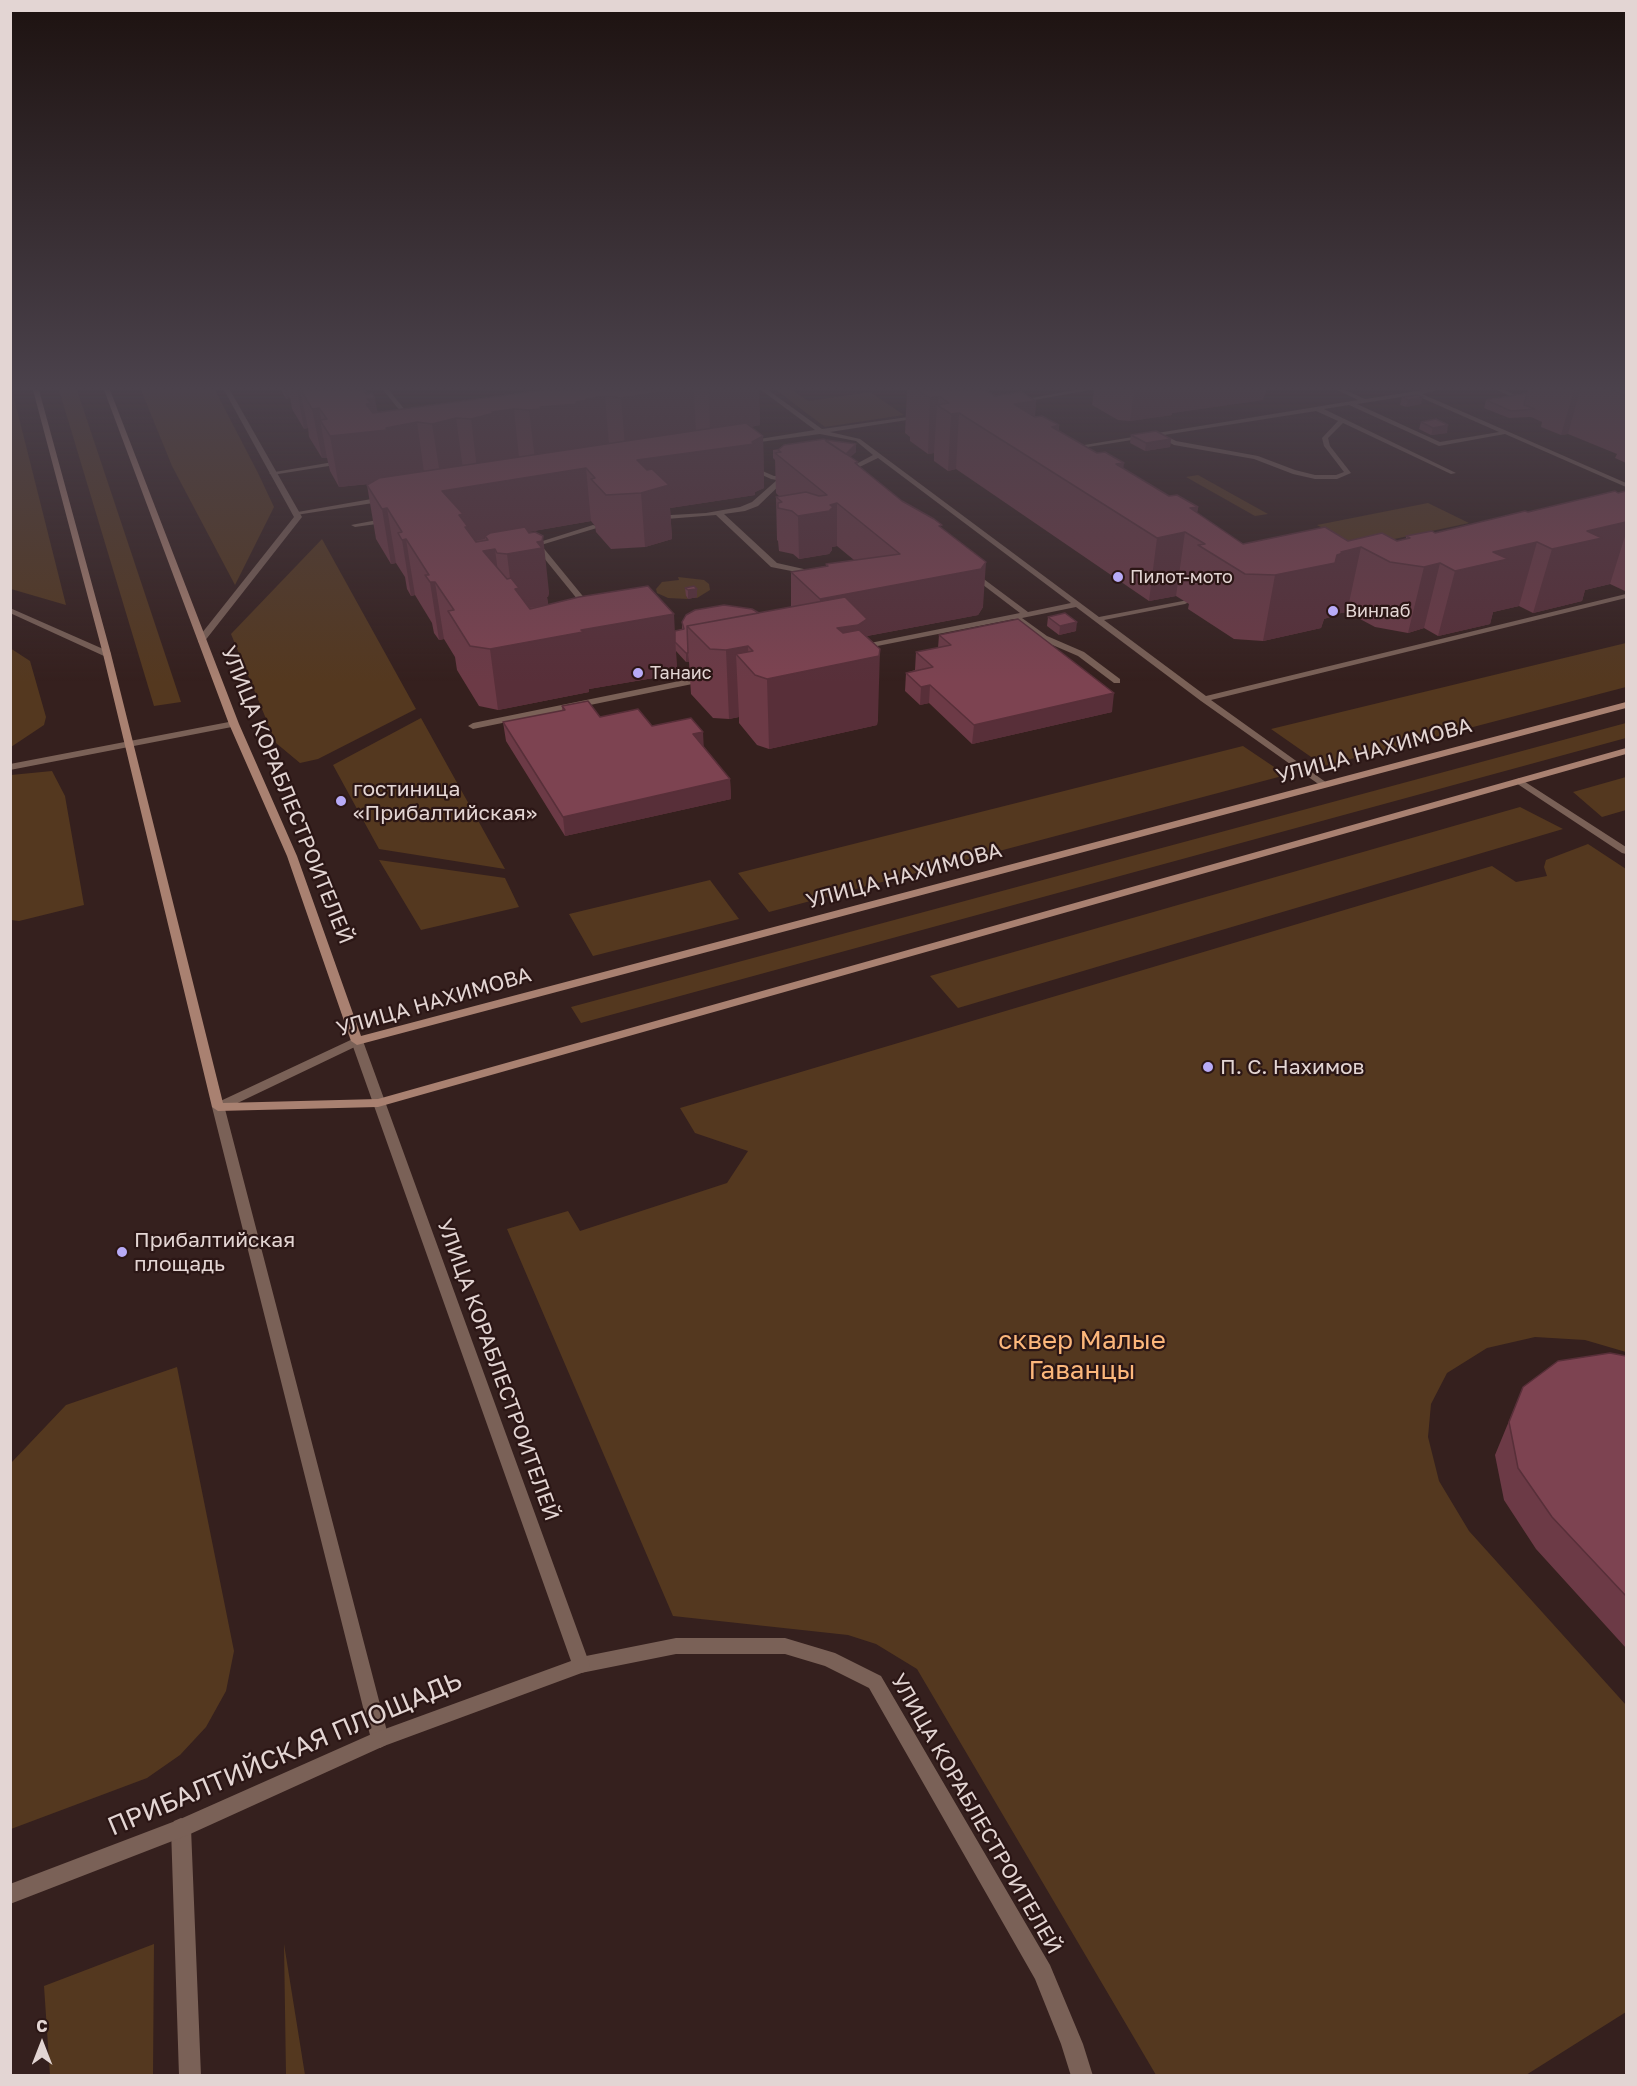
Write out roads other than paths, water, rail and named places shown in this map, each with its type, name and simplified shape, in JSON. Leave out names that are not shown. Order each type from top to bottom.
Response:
[{"type":"main road","points":[[62,487],[107,654],[218,1107],[378,1102],[1626,751]]},
{"type":"main road","name":"УЛИЦА КОРАБЛЕСТРОИТЕЛЕЙ","points":[[144,487],[234,724],[292,856],[357,1041]]},
{"type":"main road","name":"УЛИЦА НАХИМОВА","points":[[357,1041],[1626,705]]},
{"type":"street","points":[[201,640],[298,517],[281,487]]},
{"type":"street","points":[[646,519],[718,513],[755,504],[773,487]]},
{"type":"street","points":[[921,487],[1204,699],[1324,785]]},
{"type":"street","points":[[296,513],[394,498]]},
{"type":"street","points":[[718,513],[774,565],[823,575]]},
{"type":"street","points":[[355,525],[397,518]]},
{"type":"street","points":[[525,547],[596,527]]},
{"type":"street","points":[[537,545],[582,600],[580,607],[574,613]]},
{"type":"street","points":[[961,564],[1027,615]]},
{"type":"street","points":[[1204,699],[1626,596]]},
{"type":"street","points":[[1099,620],[1185,602]]},
{"type":"street","points":[[848,650],[1078,604]]},
{"type":"street","points":[[10,610],[107,654]]},
{"type":"street","points":[[1016,616],[1044,638],[1081,654],[1117,681]]},
{"type":"street","points":[[891,630],[902,640]]},
{"type":"street","points":[[473,726],[719,676]]},
{"type":"street","points":[[599,687],[608,699]]},
{"type":"street","points":[[10,767],[234,724]]},
{"type":"street","points":[[1518,781],[1626,851]]},
{"type":"street","name":"УЛИЦА КОРАБЛЕСТРОИТЕЛЕЙ","points":[[357,1041],[581,1665],[676,1646],[785,1646],[829,1659],[875,1682],[1043,1972],[1072,2044],[1082,2076]]},
{"type":"street","name":"УЛИЦА НАХИМОВА","points":[[218,1107],[357,1041]]},
{"type":"street","points":[[218,1107],[380,1739]]},
{"type":"street","name":"ПРИБАЛТИЙСКАЯ ПЛОЩАДЬ","points":[[10,1894],[181,1828],[380,1739],[581,1665]]},
{"type":"street","points":[[181,1828],[190,2076]]},
{"type":"place","name":"Пилот-мото","points":[[1118,577]]},
{"type":"place","name":"Винлаб","points":[[1333,611]]},
{"type":"place","name":"Танаис","points":[[638,673]]},
{"type":"place","name":"гостиница «Прибалтийская»","points":[[341,801]]},
{"type":"place","name":"П. С. Нахимов","points":[[1208,1067]]},
{"type":"place","name":"Прибалтийская площадь","points":[[122,1252]]},
{"type":"park label","name":"сквер Малые Гаванцы","points":[[1082,1356]]}]
